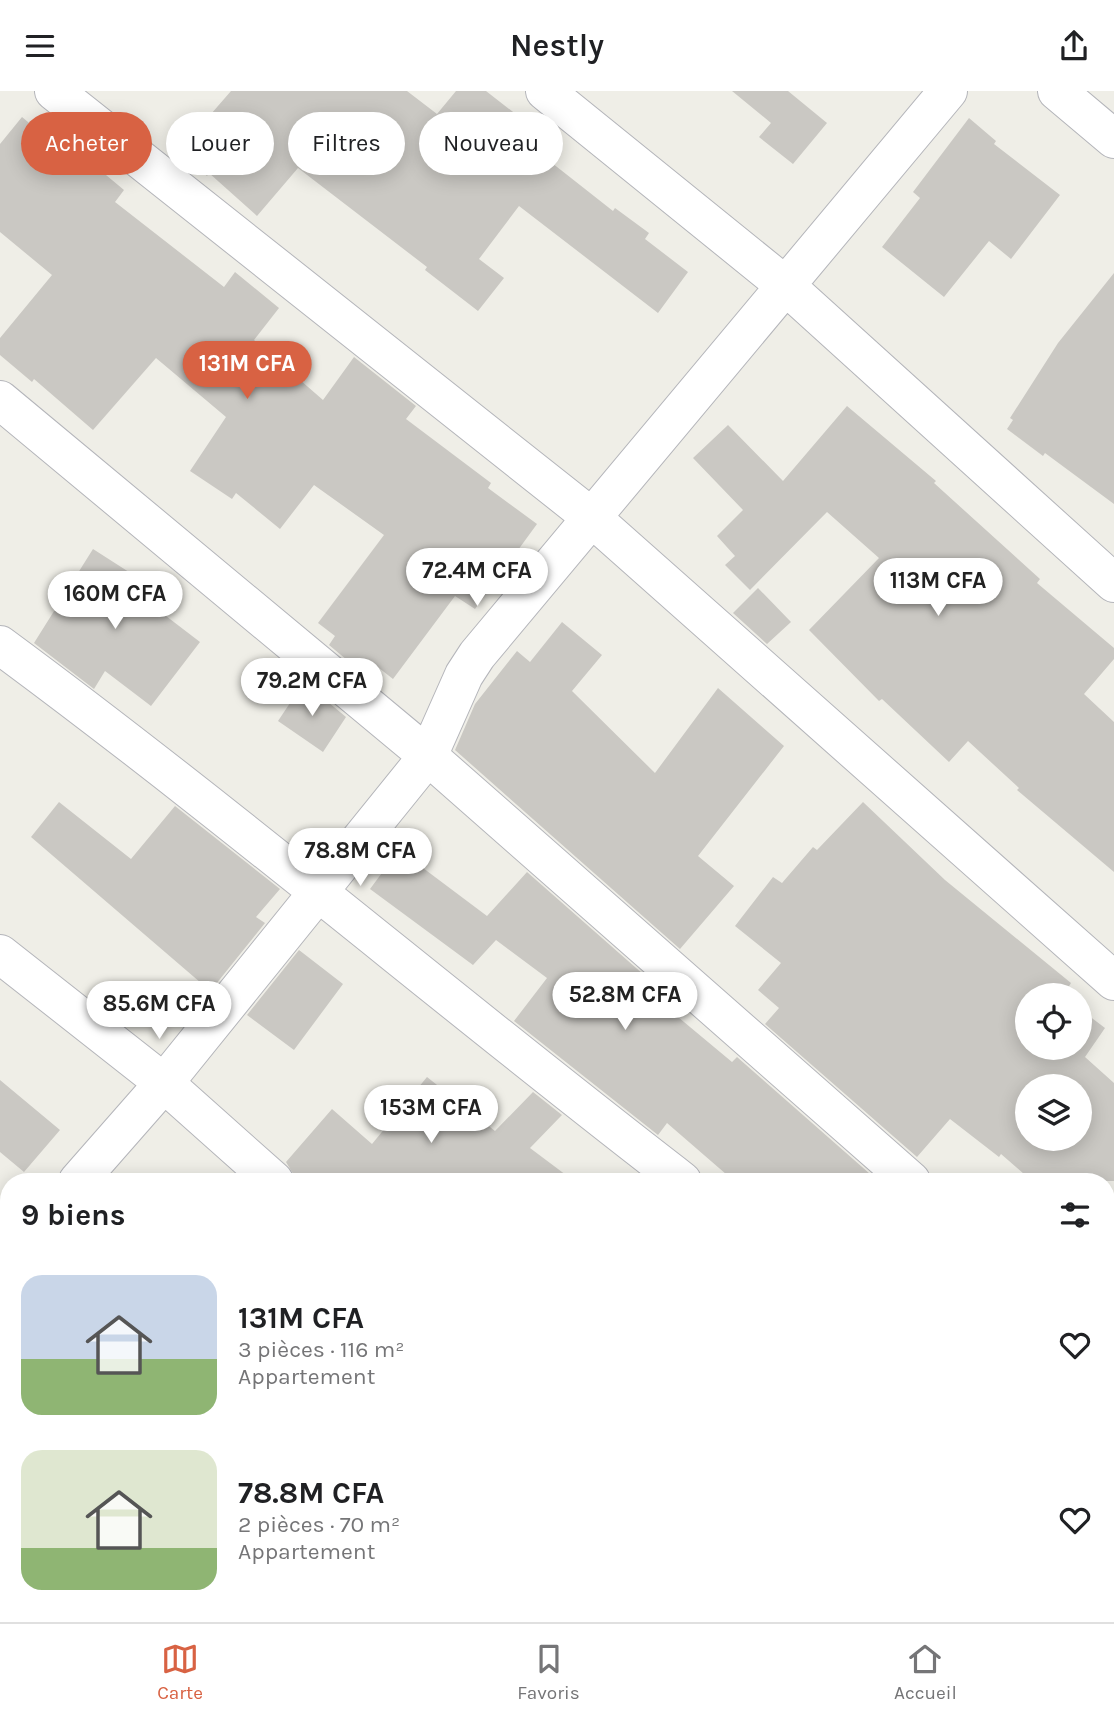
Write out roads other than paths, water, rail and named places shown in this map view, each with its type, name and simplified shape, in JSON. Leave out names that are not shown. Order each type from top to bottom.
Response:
[{"type":"street","points":[[54,91],[591,517],[1114,981]]},
{"type":"street","points":[[545,91],[786,286],[1114,583]]},
{"type":"street","points":[[85,1173],[164,1083],[428,756],[464,675],[477,655],[948,91]]},
{"type":"street","points":[[1057,91],[1114,139]]},
{"type":"street","points":[[0,400],[428,756],[902,1173]]},
{"type":"street","points":[[0,645],[145,752],[316,892],[672,1173]]},
{"type":"street","points":[[0,954],[164,1083],[265,1173]]}]
